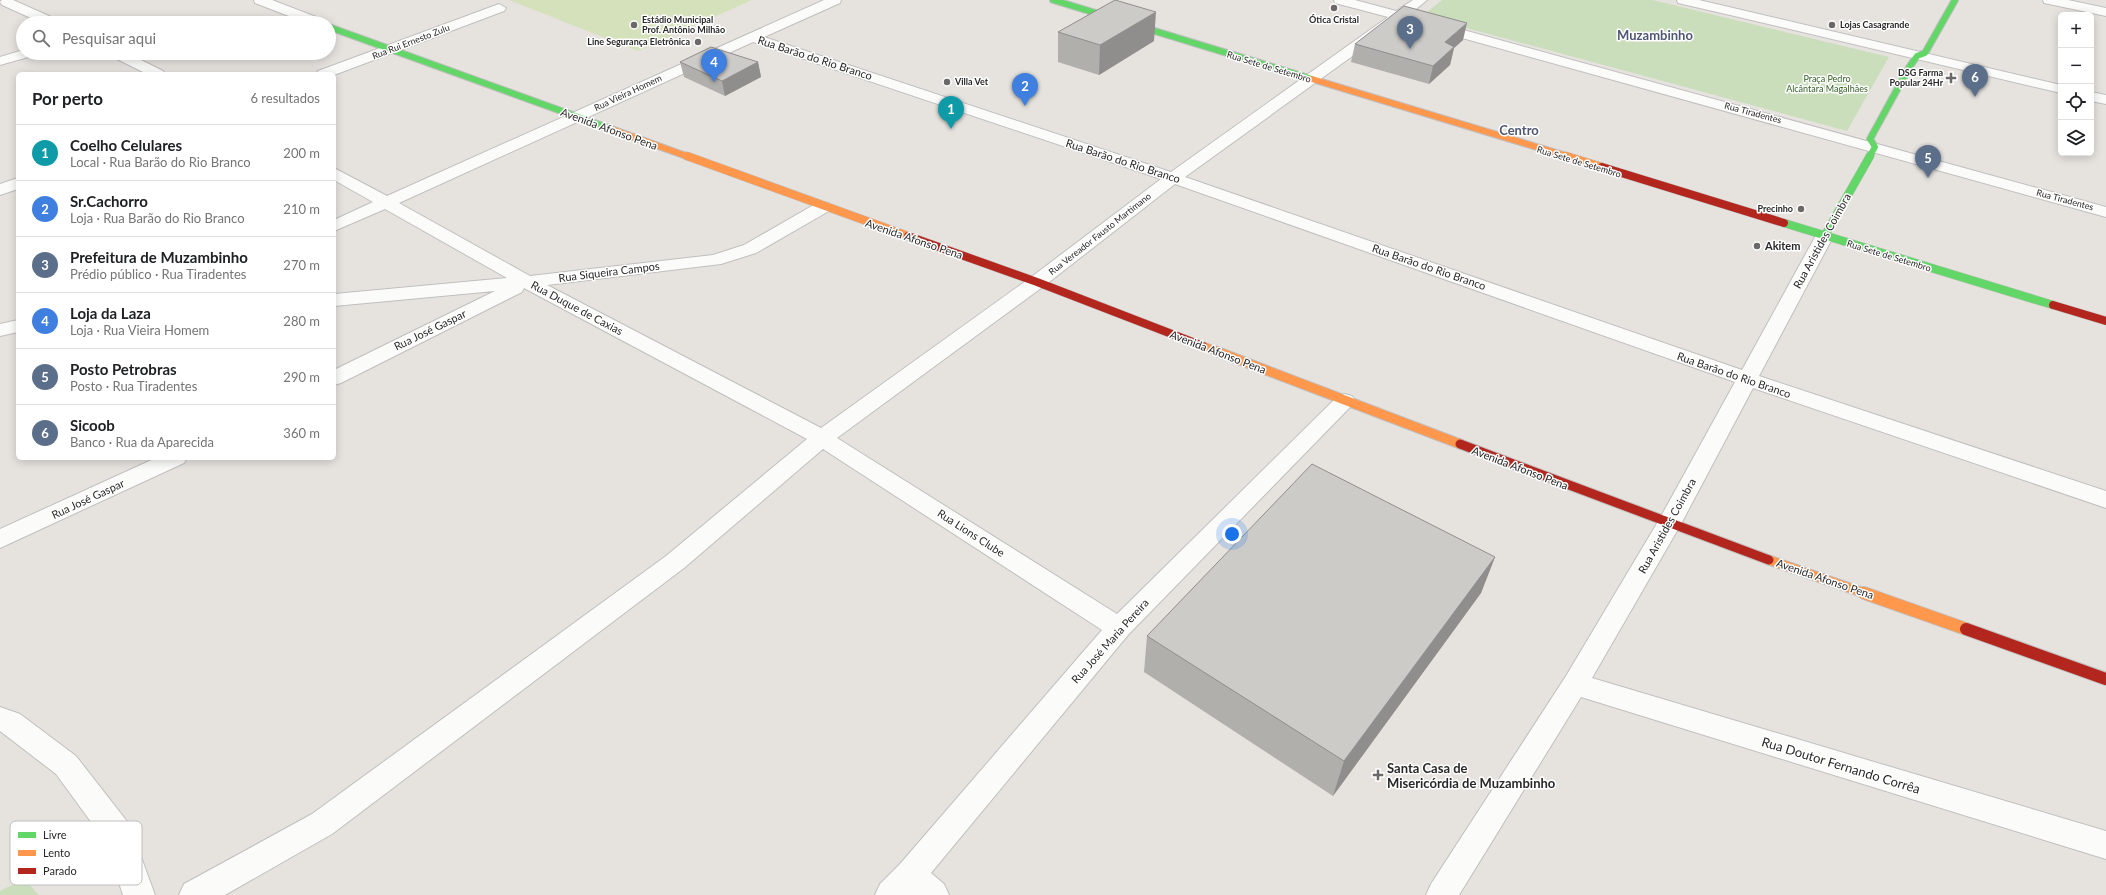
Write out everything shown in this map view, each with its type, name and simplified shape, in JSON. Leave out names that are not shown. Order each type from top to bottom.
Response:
[{"type":"street","name":"Rua Rui Ernesto Zulu","points":[[328,72],[499,8],[478,0]]},
{"type":"street","name":"Rua Vieira Homem","points":[[336,225],[750,37],[835,0]]},
{"type":"street","name":"Rua Sete de Setembro","points":[[1053,0],[1824,237],[2106,321]]},
{"type":"street","name":"Rua Tiradentes","points":[[1340,0],[2106,212]]},
{"type":"street","name":"Rua Vereador Fausto Martimano","points":[[195,895],[322,824],[521,678],[604,612],[675,562],[822,438],[1037,282],[1173,178],[1308,79],[1421,0]]},
{"type":"street","points":[[1683,0],[2058,88]]},
{"type":"street","points":[[1875,147],[1870,139],[1916,56],[1925,52],[1955,0]]},
{"type":"street","points":[[2048,0],[2106,12]]},
{"type":"street","points":[[266,1],[303,16]]},
{"type":"street","points":[[7,2],[38,16]]},
{"type":"street","name":"Avenida Afonso Pena","points":[[336,30],[823,207],[1037,282],[1669,524],[2106,679]]},
{"type":"street","name":"Rua Barão do Rio Branco","points":[[750,37],[1173,178],[1746,379],[2106,500]]},
{"type":"street","points":[[0,61],[16,56]]},
{"type":"street","points":[[130,60],[154,72]]},
{"type":"street","points":[[2094,97],[2106,100]]},
{"type":"street","name":"Rua Aristides Coimbra","points":[[1442,895],[1575,684],[1669,524],[1746,379],[1875,147]]},
{"type":"street","name":"Rua Duque de Caxias","points":[[336,174],[388,202],[527,282],[822,438]]},
{"type":"street","points":[[0,190],[16,184]]},
{"type":"street","name":"Rua Siqueira Campos","points":[[336,300],[527,282],[715,260],[750,249],[823,207]]},
{"type":"street","name":"Rua José Gaspar","points":[[336,377],[527,282]]},
{"type":"street","points":[[0,330],[16,326]]},
{"type":"street","name":"Rua José Maria Pereira","points":[[901,884],[1120,628],[1345,401]]},
{"type":"street","name":"Rua Lions Clube","points":[[822,438],[1120,628]]},
{"type":"street","name":"Rua José Gaspar","points":[[0,539],[172,460]]},
{"type":"street","name":"Rua Doutor Fernando Corrêa","points":[[1575,684],[2106,845]]},
{"type":"street","points":[[0,719],[10,722],[66,765],[108,821]]},
{"type":"street","points":[[901,884],[933,895]]},
{"type":"street","points":[[136,885],[139,895]]},
{"type":"green space","name":"Estádio Municipal Prof. Antônio Milhão","points":[[509,0],[752,0],[638,51]]},
{"type":"green space","name":"Praça Pedro Alcântara Magalhães","points":[[1442,0],[1653,0],[1889,57],[1847,131],[1422,16]]},
{"type":"green space","points":[[12,885],[30,885],[39,895],[0,895],[0,891]]},
{"type":"building","points":[[1115,0],[1156,12],[1100,45],[1058,32]]},
{"type":"building","points":[[1404,6],[1467,23],[1445,42],[1454,47],[1433,66],[1355,44]]},
{"type":"building","points":[[711,47],[758,62],[722,81],[680,62]]},
{"type":"building","points":[[1312,464],[1495,557],[1344,761],[1147,636]]},
{"type":"traffic: fast","points":[[1053,0],[1312,79]]},
{"type":"traffic: fast","points":[[1824,237],[1875,147],[1870,139],[1910,66],[1917,56],[1925,53],[1955,0]]},
{"type":"traffic: fast","points":[[336,30],[614,130]]},
{"type":"traffic: fast","points":[[1784,223],[2053,305]]},
{"type":"traffic: slow","points":[[1312,79],[1602,167]]},
{"type":"traffic: slow","points":[[614,130],[908,236]]},
{"type":"traffic: slow","points":[[1203,346],[1460,444]]},
{"type":"traffic: slow","points":[[1769,560],[1966,629]]},
{"type":"traffic: jam","points":[[1602,167],[1784,223]]},
{"type":"traffic: jam","points":[[908,236],[1037,282],[1203,346]]},
{"type":"traffic: jam","points":[[2053,305],[2106,321]]},
{"type":"traffic: jam","points":[[1460,444],[1669,524],[1769,560]]},
{"type":"traffic: jam","points":[[1966,629],[2106,679]]},
{"type":"place","name":"Ótica Cristal","points":[[1334,8]]},
{"type":"place","name":"Estádio Municipal Prof. Antônio Milhão","points":[[634,25]]},
{"type":"place","name":"Lojas Casagrande","points":[[1832,25]]},
{"type":"place","name":"Line Segurança Eletrônica","points":[[698,42]]},
{"type":"place","name":"Prefeitura de Muzambinho","points":[[1410,49]]},
{"type":"place","name":"DSG Farma Popular 24Hr","points":[[1951,78]]},
{"type":"place","name":"Loja da Laza","points":[[714,82]]},
{"type":"place","name":"Villa Vet","points":[[947,82]]},
{"type":"place","name":"Sicoob","points":[[1975,97]]},
{"type":"place","name":"Sr.Cachorro","points":[[1025,106]]},
{"type":"place","name":"Coelho Celulares","points":[[951,129]]},
{"type":"place","name":"Posto Petrobras","points":[[1928,178]]},
{"type":"place","name":"Precinho","points":[[1801,209]]},
{"type":"place","name":"Akitem","points":[[1757,246]]},
{"type":"place","name":"Santa Casa de Misericórdia de Muzambinho","points":[[1378,775]]},
{"type":"district","name":"Muzambinho","points":[[1655,35]]},
{"type":"district","name":"Centro","points":[[1519,130]]}]
